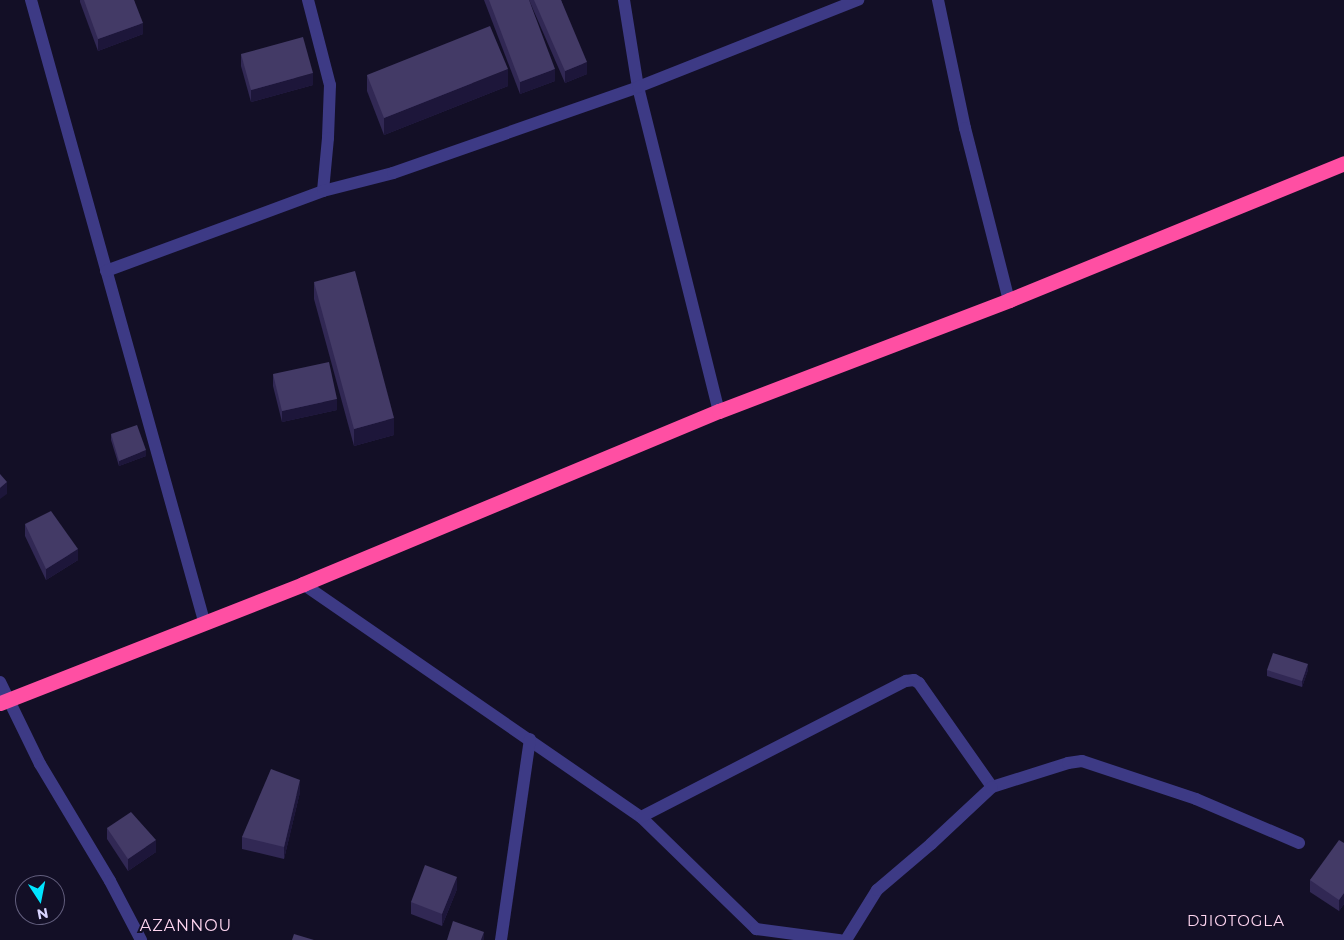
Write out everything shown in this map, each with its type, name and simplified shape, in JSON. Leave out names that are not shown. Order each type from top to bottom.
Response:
[{"type":"highway","points":[[4,701],[204,621],[303,584],[719,411],[1009,300],[1344,163]]},
{"type":"street","points":[[31,0],[204,621]]},
{"type":"street","points":[[308,0],[330,85],[323,191]]},
{"type":"street","points":[[624,0],[638,87],[719,411]]},
{"type":"street","points":[[106,271],[323,191],[393,173],[638,87],[858,0]]},
{"type":"street","points":[[938,0],[965,128],[1009,300]]},
{"type":"street","points":[[303,584],[641,817],[765,940]]},
{"type":"street","points":[[641,817],[889,689],[906,681],[914,680],[919,683],[992,787]]},
{"type":"street","points":[[0,682],[4,701],[110,881],[142,940]]},
{"type":"street","points":[[501,940],[530,739]]},
{"type":"street","points":[[846,940],[877,890],[931,844],[992,787],[1068,763],[1082,761],[1196,799],[1299,843]]},
{"type":"street","points":[[756,929],[840,940]]},
{"type":"building","points":[[84,0],[134,0],[143,23],[98,39]]},
{"type":"building","points":[[489,0],[529,0],[555,69],[520,82]]},
{"type":"building","points":[[534,0],[561,0],[587,62],[565,71]]},
{"type":"building","points":[[490,26],[508,69],[384,118],[367,75]]},
{"type":"building","points":[[303,37],[313,73],[251,90],[241,54]]},
{"type":"building","points":[[355,271],[394,418],[354,429],[314,282]]},
{"type":"building","points":[[329,362],[337,399],[282,411],[273,374]]},
{"type":"building","points":[[137,425],[146,450],[119,461],[111,434]]},
{"type":"building","points":[[0,474],[7,482],[0,488]]},
{"type":"building","points":[[51,511],[78,549],[46,569],[25,524]]},
{"type":"building","points":[[1273,653],[1308,664],[1302,681],[1267,670]]},
{"type":"building","points":[[271,769],[300,780],[284,847],[242,837]]},
{"type":"building","points":[[131,812],[156,840],[128,859],[107,828]]},
{"type":"building","points":[[1339,840],[1344,843],[1344,893],[1339,900],[1310,880]]},
{"type":"building","points":[[425,865],[457,877],[442,914],[411,902]]},
{"type":"building","points":[[453,921],[484,932],[481,940],[447,940]]},
{"type":"building","points":[[294,934],[314,940],[292,940]]},
{"type":"district","name":"DJIOTOGLA","points":[[1236,921]]},
{"type":"district","name":"AZANNOU","points":[[186,926]]}]
